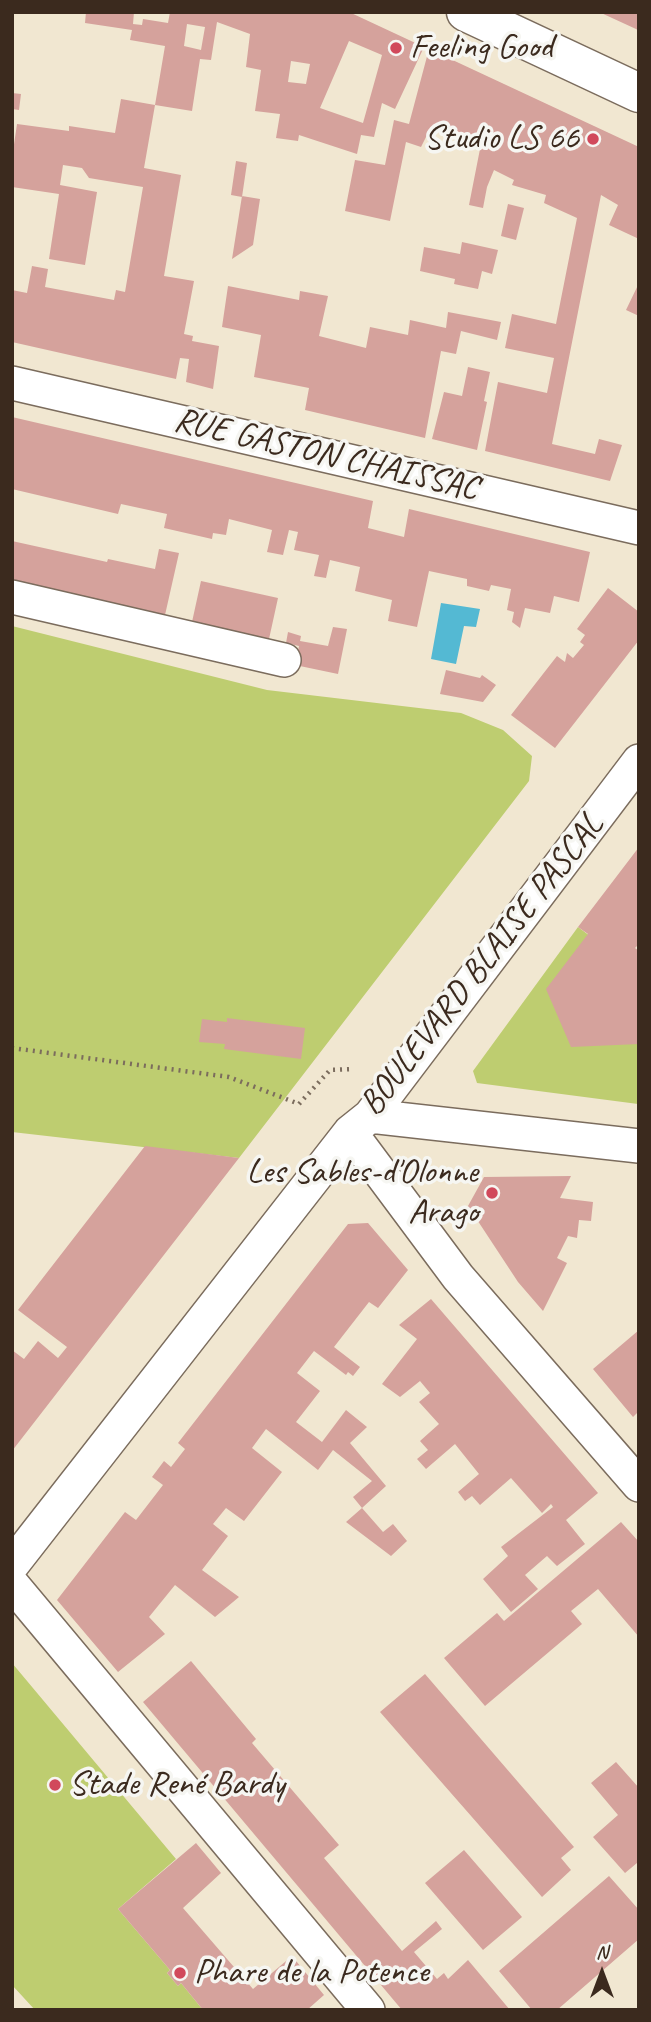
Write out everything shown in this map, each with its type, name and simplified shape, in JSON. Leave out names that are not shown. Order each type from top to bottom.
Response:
[{"type":"main road","points":[[466,12],[639,93]]},
{"type":"street","name":"RUE GASTON CHAISSAC","points":[[12,383],[639,528]]},
{"type":"street","points":[[12,597],[284,660]]},
{"type":"street","name":"BOULEVARD BLAISE PASCAL","points":[[12,1565],[360,1124],[639,761]]},
{"type":"street","points":[[360,1124],[639,1146]]},
{"type":"street","points":[[360,1124],[458,1278],[639,1485]]},
{"type":"street","points":[[12,1584],[368,2010]]},
{"type":"path","points":[[12,1048],[229,1077],[299,1104],[330,1070],[353,1069]]},
{"type":"green space","points":[[12,626],[267,690],[461,713],[503,730],[532,756],[529,781],[239,1158],[12,1132]]},
{"type":"green space","points":[[578,927],[639,973],[638,1104],[477,1083],[473,1071]]},
{"type":"green space","points":[[12,1663],[176,1859],[118,1909],[170,1970],[167,1973],[178,1986],[181,1983],[203,2010],[35,2010],[12,1985]]},
{"type":"water","points":[[441,603],[480,609],[476,627],[464,626],[456,664],[431,659]]},
{"type":"building","points":[[86,12],[134,12],[133,24],[142,25],[143,19],[168,23],[170,12],[349,12],[424,47],[395,109],[382,103],[374,137],[361,135],[357,154],[299,135],[298,141],[276,138],[280,114],[255,111],[261,70],[246,67],[250,34],[217,22],[211,60],[200,59],[192,111],[155,105],[165,46],[130,40],[132,30],[85,23]],"holes":[[[187,24],[205,27],[201,50],[184,46]],[[349,41],[382,55],[363,123],[320,108]],[[291,61],[310,64],[306,84],[288,82]]]},
{"type":"building","points":[[599,12],[639,12],[639,31],[636,29]]},
{"type":"building","points":[[429,49],[639,147],[639,239],[609,225],[618,205],[601,195],[552,444],[595,454],[599,439],[622,445],[610,481],[485,451],[498,382],[547,393],[554,358],[505,348],[512,314],[556,324],[577,218],[544,203],[546,195],[512,185],[514,180],[494,170],[483,208],[469,205],[480,149],[431,127],[421,147],[406,142],[390,221],[345,211],[355,160],[385,165],[394,120],[409,124]]},
{"type":"building","points":[[12,93],[21,94],[19,110],[12,109]]},
{"type":"building","points":[[121,99],[155,105],[144,168],[181,175],[164,276],[194,281],[184,334],[193,336],[192,341],[219,346],[213,389],[186,382],[189,359],[180,358],[176,379],[12,342],[12,290],[27,293],[32,266],[48,269],[45,287],[114,300],[116,290],[125,292],[143,187],[89,178],[82,168],[63,165],[60,185],[97,192],[85,265],[49,259],[59,194],[12,187],[12,158],[17,124],[69,131],[69,126],[115,133]]},
{"type":"building","points":[[236,161],[247,163],[242,197],[231,195]]},
{"type":"building","points":[[242,196],[260,199],[253,245],[232,259]]},
{"type":"building","points":[[508,204],[524,208],[516,240],[501,236]]},
{"type":"building","points":[[462,242],[498,250],[492,274],[482,271],[478,289],[454,284],[455,279],[420,271],[424,247],[460,254]]},
{"type":"building","points":[[639,283],[639,316],[626,310]]},
{"type":"building","points":[[228,286],[299,300],[300,291],[328,296],[319,336],[366,348],[370,327],[408,335],[410,320],[446,328],[448,312],[501,322],[497,340],[461,331],[456,354],[441,351],[425,438],[305,410],[309,388],[254,377],[261,335],[222,327]]},
{"type":"building","points":[[468,367],[490,372],[477,450],[432,439],[444,392],[462,396]]},
{"type":"building","points":[[12,417],[373,501],[368,528],[404,537],[409,509],[590,552],[579,602],[554,596],[550,613],[525,608],[520,628],[512,622],[514,612],[507,610],[511,589],[491,585],[489,591],[467,586],[467,579],[429,571],[417,627],[388,621],[392,600],[355,591],[360,567],[330,560],[326,578],[314,576],[319,555],[294,550],[298,532],[289,530],[283,555],[267,552],[272,530],[229,519],[226,535],[213,533],[212,539],[164,528],[167,514],[121,504],[118,514],[12,489]]},
{"type":"building","points":[[12,541],[107,562],[108,559],[155,569],[159,549],[179,553],[165,615],[12,581]]},
{"type":"building","points":[[201,581],[278,598],[269,639],[192,622]]},
{"type":"building","points":[[608,588],[639,612],[639,640],[555,748],[511,715],[557,656],[565,662],[567,653],[573,658],[584,645],[580,642],[585,635],[577,629]]},
{"type":"building","points":[[333,627],[347,629],[338,674],[295,665],[299,646],[286,643],[288,632],[301,636],[300,641],[328,646]]},
{"type":"building","points":[[446,670],[480,678],[482,675],[496,685],[483,702],[440,694]]},
{"type":"building","points":[[639,847],[639,944],[635,948],[639,951],[639,1044],[571,1047],[546,989],[588,934],[578,927]]},
{"type":"building","points":[[227,1018],[305,1028],[301,1059],[224,1049],[225,1044],[199,1042],[202,1019],[227,1022]]},
{"type":"building","points":[[145,1146],[239,1158],[12,1451],[12,1350],[24,1359],[38,1341],[58,1358],[67,1347],[18,1310]]},
{"type":"building","points":[[571,1176],[560,1198],[593,1202],[591,1221],[579,1220],[577,1238],[568,1236],[557,1258],[567,1263],[543,1311],[518,1282],[468,1206],[484,1177]]},
{"type":"building","points":[[368,1223],[408,1270],[378,1308],[369,1302],[334,1347],[360,1367],[353,1376],[348,1372],[346,1375],[314,1351],[297,1373],[320,1391],[296,1422],[322,1442],[346,1410],[367,1427],[350,1443],[386,1486],[362,1508],[353,1497],[372,1481],[333,1450],[318,1470],[266,1429],[252,1448],[282,1472],[244,1521],[226,1508],[213,1524],[228,1536],[202,1570],[239,1597],[215,1617],[175,1585],[149,1617],[165,1634],[118,1672],[57,1600],[125,1512],[136,1520],[163,1485],[152,1477],[164,1461],[171,1467],[185,1449],[178,1443],[348,1224]]},
{"type":"building","points":[[431,1299],[598,1493],[566,1520],[585,1544],[557,1566],[547,1556],[525,1575],[538,1589],[511,1612],[483,1579],[508,1556],[501,1547],[553,1507],[551,1504],[542,1513],[511,1478],[480,1505],[472,1496],[465,1501],[458,1492],[479,1474],[455,1444],[426,1469],[417,1459],[428,1450],[420,1441],[439,1424],[419,1402],[430,1393],[420,1381],[400,1397],[382,1384],[417,1339],[399,1325]]},
{"type":"building","points":[[639,1330],[639,1411],[633,1417],[593,1369]]},
{"type":"building","points":[[362,1508],[383,1532],[393,1524],[407,1541],[391,1556],[346,1522]]},
{"type":"building","points":[[621,1522],[639,1542],[639,1637],[598,1589],[571,1611],[582,1624],[485,1706],[444,1658],[497,1613],[504,1621]]},
{"type":"building","points":[[191,1661],[256,1739],[252,1743],[339,1845],[324,1858],[402,1951],[436,1921],[442,1929],[414,1952],[437,1979],[444,1973],[448,1979],[468,1960],[510,2010],[402,2010],[143,1702]]},
{"type":"building","points":[[425,1674],[574,1847],[561,1858],[571,1870],[542,1897],[380,1712]]},
{"type":"building","points":[[616,1762],[639,1788],[639,1865],[637,1863],[625,1873],[593,1837],[618,1815],[591,1783]]},
{"type":"building","points":[[196,1843],[221,1873],[183,1908],[253,1989],[292,1956],[324,1995],[307,2010],[203,2010],[181,1983],[178,1986],[167,1973],[170,1970],[118,1909]]},
{"type":"building","points":[[464,1850],[522,1917],[483,1950],[425,1883]]},
{"type":"building","points":[[609,1876],[639,1910],[639,1939],[557,2010],[532,2010],[499,1971]]},
{"type":"place","name":"Feeling Good","points":[[396,48]]},
{"type":"place","name":"Studio LS 66","points":[[593,139]]},
{"type":"place","name":"Les Sables-d'Olonne Arago","points":[[492,1193]]},
{"type":"place","name":"Stade René Bardy","points":[[55,1785]]},
{"type":"place","name":"Phare de la Potence","points":[[180,1973]]}]
